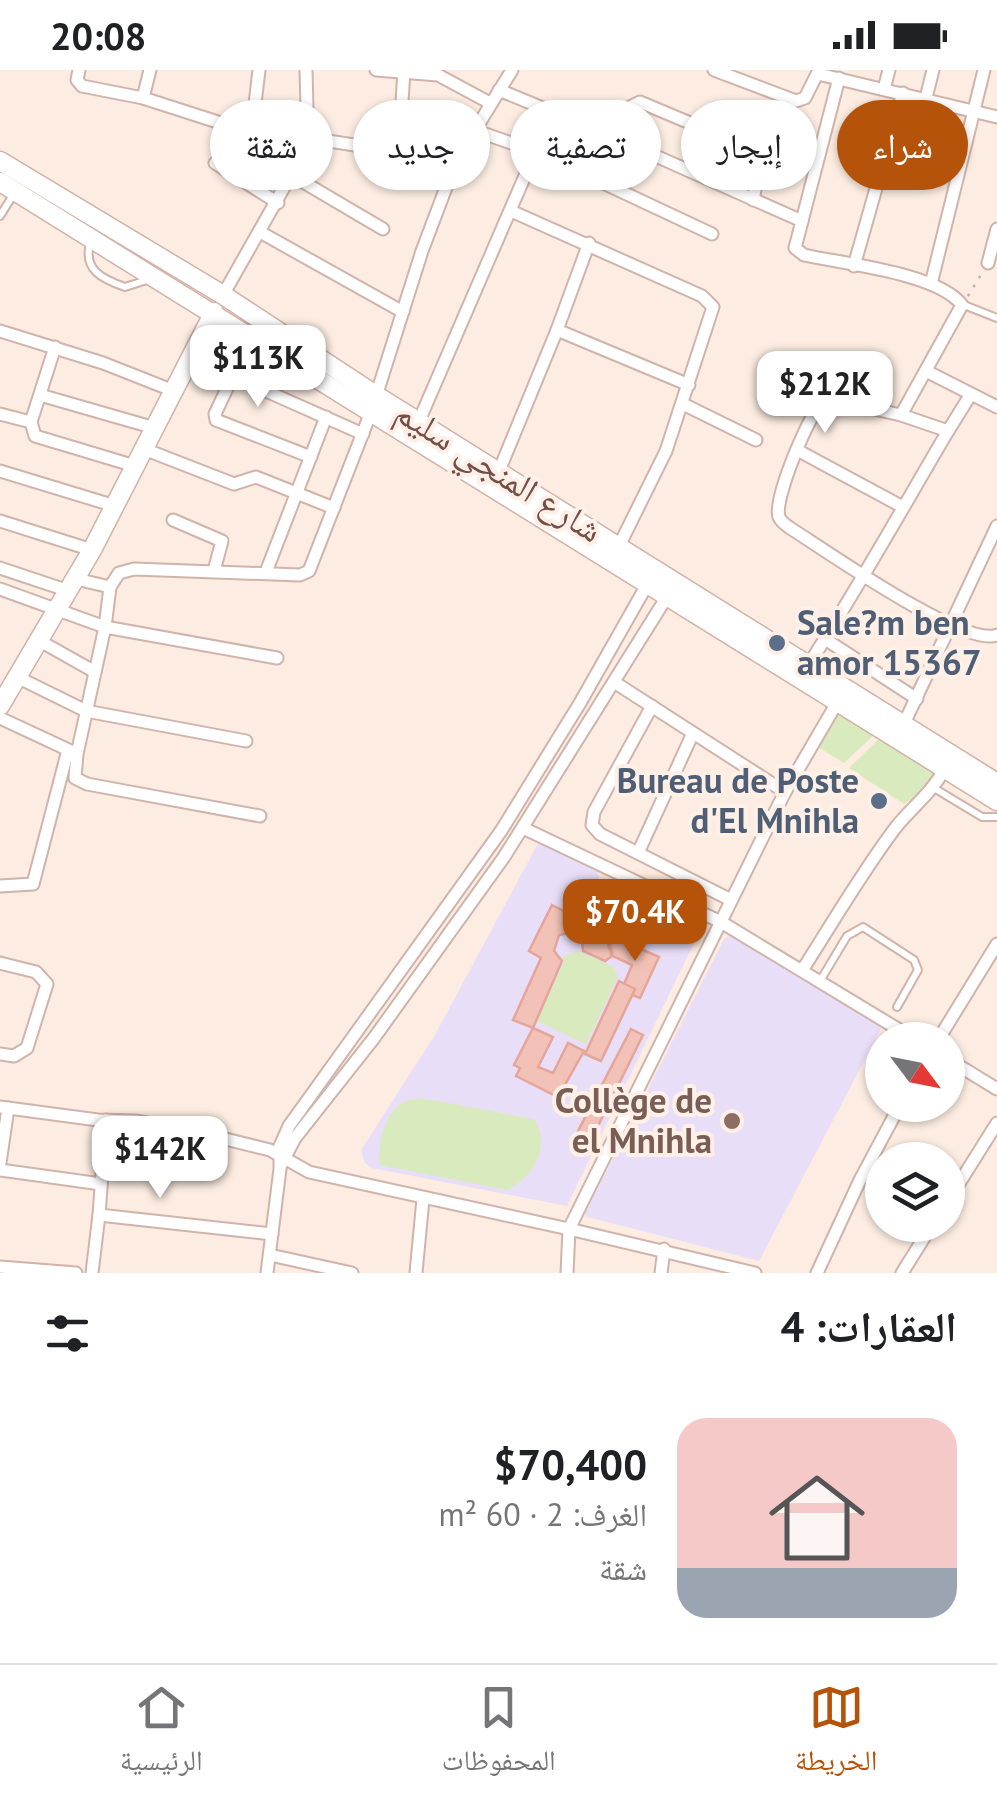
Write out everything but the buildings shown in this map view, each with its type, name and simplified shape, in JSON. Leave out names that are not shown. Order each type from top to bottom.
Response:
[{"type":"main road","name":"شارع المنجي سليم","points":[[0,161],[648,583],[838,701],[997,783]]},
{"type":"main road","name":"شارع المنجي سليم","points":[[8,187],[155,276],[218,304]]},
{"type":"main road","points":[[0,706],[92,550],[218,304]]},
{"type":"main road","name":"شارع المنجي سليم","points":[[374,404],[419,420],[808,664],[945,768],[997,801]]},
{"type":"street","points":[[78,70],[77,80],[82,86],[142,98],[210,122]]},
{"type":"street","points":[[142,98],[150,70]]},
{"type":"street","points":[[255,100],[259,70]]},
{"type":"street","points":[[306,70],[308,100]]},
{"type":"street","points":[[376,70],[448,79],[485,100]]},
{"type":"street","points":[[490,103],[512,70]]},
{"type":"street","points":[[714,70],[796,101],[806,98],[818,72],[997,117]]},
{"type":"street","points":[[884,89],[889,70]]},
{"type":"street","points":[[926,98],[933,70]]},
{"type":"street","points":[[931,284],[984,70]]},
{"type":"street","points":[[402,100],[404,71]]},
{"type":"street","points":[[839,78],[795,242],[798,252],[931,284],[962,305],[900,416]]},
{"type":"street","points":[[499,90],[524,100]]},
{"type":"street","points":[[854,266],[903,94]]},
{"type":"street","points":[[661,111],[740,144],[761,158],[753,200]]},
{"type":"street","points":[[661,158],[802,222]]},
{"type":"street","points":[[257,190],[278,203]]},
{"type":"street","points":[[218,304],[285,190]]},
{"type":"street","points":[[317,190],[383,228]]},
{"type":"street","points":[[0,886],[33,884],[86,711],[112,580],[125,570],[300,575],[309,571],[374,404],[446,190]]},
{"type":"street","points":[[419,420],[520,190]]},
{"type":"street","points":[[618,190],[712,234]]},
{"type":"street","points":[[511,211],[588,242],[711,302],[713,314],[690,384],[653,482],[619,546]]},
{"type":"street","points":[[988,263],[997,229]]},
{"type":"street","points":[[260,232],[403,312]]},
{"type":"street","points":[[498,472],[557,330],[588,242]]},
{"type":"street","points":[[557,330],[690,384]]},
{"type":"street","points":[[0,331],[55,346],[174,392]]},
{"type":"street","points":[[55,346],[31,422],[39,438],[135,466]]},
{"type":"street","points":[[926,370],[997,407]]},
{"type":"street","points":[[310,457],[218,421],[216,414],[228,384],[236,378],[363,434]]},
{"type":"street","points":[[808,664],[971,394]]},
{"type":"street","points":[[40,395],[155,428]]},
{"type":"street","points":[[948,431],[825,398],[812,413],[797,450],[779,516],[790,528],[952,627],[984,637],[997,635]]},
{"type":"street","points":[[682,404],[756,440]]},
{"type":"street","points":[[0,414],[31,422]]},
{"type":"street","points":[[266,572],[326,417]]},
{"type":"street","points":[[144,448],[234,484],[256,477],[334,508]]},
{"type":"street","points":[[797,450],[903,507]]},
{"type":"street","points":[[0,470],[115,506]]},
{"type":"street","points":[[173,520],[222,542],[214,571]]},
{"type":"street","points":[[0,521],[92,550]]},
{"type":"street","points":[[900,732],[997,526]]},
{"type":"street","points":[[0,568],[72,585],[110,587]]},
{"type":"street","points":[[267,1273],[280,1161],[289,1126],[460,892],[580,703],[648,583]]},
{"type":"street","points":[[0,590],[105,626],[277,658]]},
{"type":"street","points":[[280,1161],[475,900],[668,595]]},
{"type":"street","points":[[825,639],[917,699]]},
{"type":"street","points":[[40,641],[95,672]]},
{"type":"street","points":[[16,677],[86,711],[246,741]]},
{"type":"street","points":[[614,682],[786,792]]},
{"type":"street","points":[[568,1273],[569,1229],[786,792],[838,701]]},
{"type":"street","points":[[652,706],[592,818],[592,825],[600,834],[731,900]]},
{"type":"street","points":[[0,718],[72,752]]},
{"type":"street","points":[[638,853],[694,733]]},
{"type":"street","points":[[72,752],[75,778],[82,783],[260,816]]},
{"type":"street","points":[[802,970],[896,828],[934,788],[945,768]]},
{"type":"street","points":[[523,828],[721,922],[887,1022]]},
{"type":"street","points":[[460,892],[475,900]]},
{"type":"street","points":[[949,1022],[997,944]]},
{"type":"street","points":[[0,963],[36,972],[47,984],[27,1048],[14,1056],[0,1054]]},
{"type":"street","points":[[965,1070],[997,1090]]},
{"type":"street","points":[[101,1184],[0,1166],[4,1107],[200,1133],[270,1150],[280,1161],[309,1172],[664,1250],[716,1269],[756,1273]]},
{"type":"street","points":[[92,1273],[106,1120]]},
{"type":"street","points":[[817,1273],[891,1122]]},
{"type":"street","points":[[965,1174],[997,1123]]},
{"type":"street","points":[[416,1273],[423,1199]]},
{"type":"street","points":[[99,1216],[272,1234]]},
{"type":"street","points":[[902,1273],[921,1242]]},
{"type":"street","points":[[661,1273],[664,1250]]},
{"type":"street","points":[[270,1255],[352,1273]]},
{"type":"street","points":[[0,1267],[76,1273]]},
{"type":"lane","points":[[0,216],[8,187]]},
{"type":"lane","points":[[92,237],[88,260],[101,276],[125,287],[140,285],[155,276]]},
{"type":"lane","points":[[962,305],[997,318]]},
{"type":"lane","points":[[934,788],[977,814],[997,817]]},
{"type":"lane","points":[[820,980],[848,936],[863,927],[914,960],[918,970],[897,1007]]},
{"type":"path","points":[[962,305],[988,263]]},
{"type":"shaded area","points":[[541,838],[597,867],[600,889],[633,908],[659,894],[707,916],[567,1206],[372,1168],[365,1163],[361,1150],[435,1035]]},
{"type":"shaded area","name":"Collège de el Mnihla","points":[[733,934],[878,1022],[865,1022],[865,1059],[759,1261],[584,1216],[724,939]]},
{"type":"green space","points":[[836,708],[876,733],[844,763],[811,743]]},
{"type":"green space","points":[[882,736],[948,776],[941,786],[924,789],[904,804],[849,768]]},
{"type":"green space","points":[[578,951],[614,967],[618,977],[586,1044],[537,1021],[564,962],[562,957]]},
{"type":"green space","points":[[422,1098],[534,1119],[541,1140],[532,1169],[507,1190],[380,1165],[381,1139],[392,1113],[404,1102]]},
{"type":"place","name":"Sale?m ben amor 15367","points":[[777,643]]},
{"type":"place","name":"Bureau de Poste d'El Mnihla","points":[[879,801]]},
{"type":"place","name":"Collège de el Mnihla","points":[[732,1121]]}]
